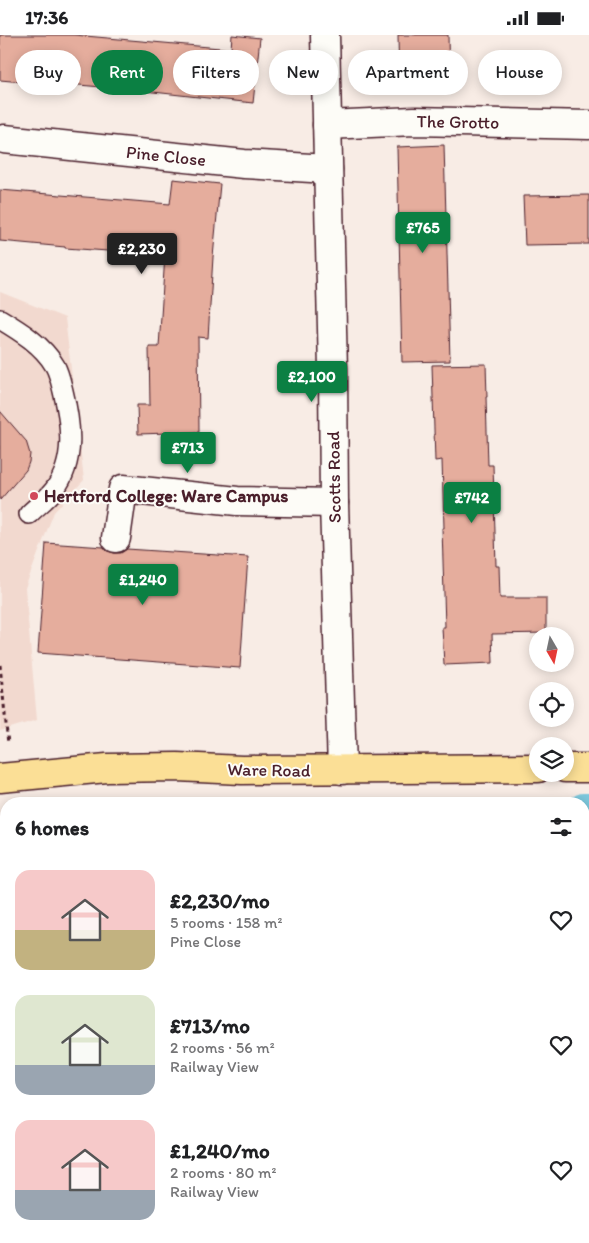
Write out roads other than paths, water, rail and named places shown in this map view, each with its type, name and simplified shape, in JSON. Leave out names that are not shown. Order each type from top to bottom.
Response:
[{"type":"main road","name":"Ware Road","points":[[6,777],[107,768],[178,767],[242,771],[529,769]]},
{"type":"main road","points":[[574,768],[589,768]]},
{"type":"street","name":"Scotts Road","points":[[325,35],[334,503],[342,770]]},
{"type":"street","name":"The Grotto","points":[[327,125],[414,121],[589,125]]},
{"type":"street","name":"Pine Close","points":[[4,139],[244,164],[328,169]]},
{"type":"street","points":[[116,539],[123,489],[237,501],[334,503]]},
{"type":"lane","points":[[0,319],[19,331],[43,351],[56,367],[66,405],[70,437],[69,455],[63,473],[54,490],[29,514]]},
{"type":"place","name":"Hertford College: Ware Campus","points":[[34,496]]}]
